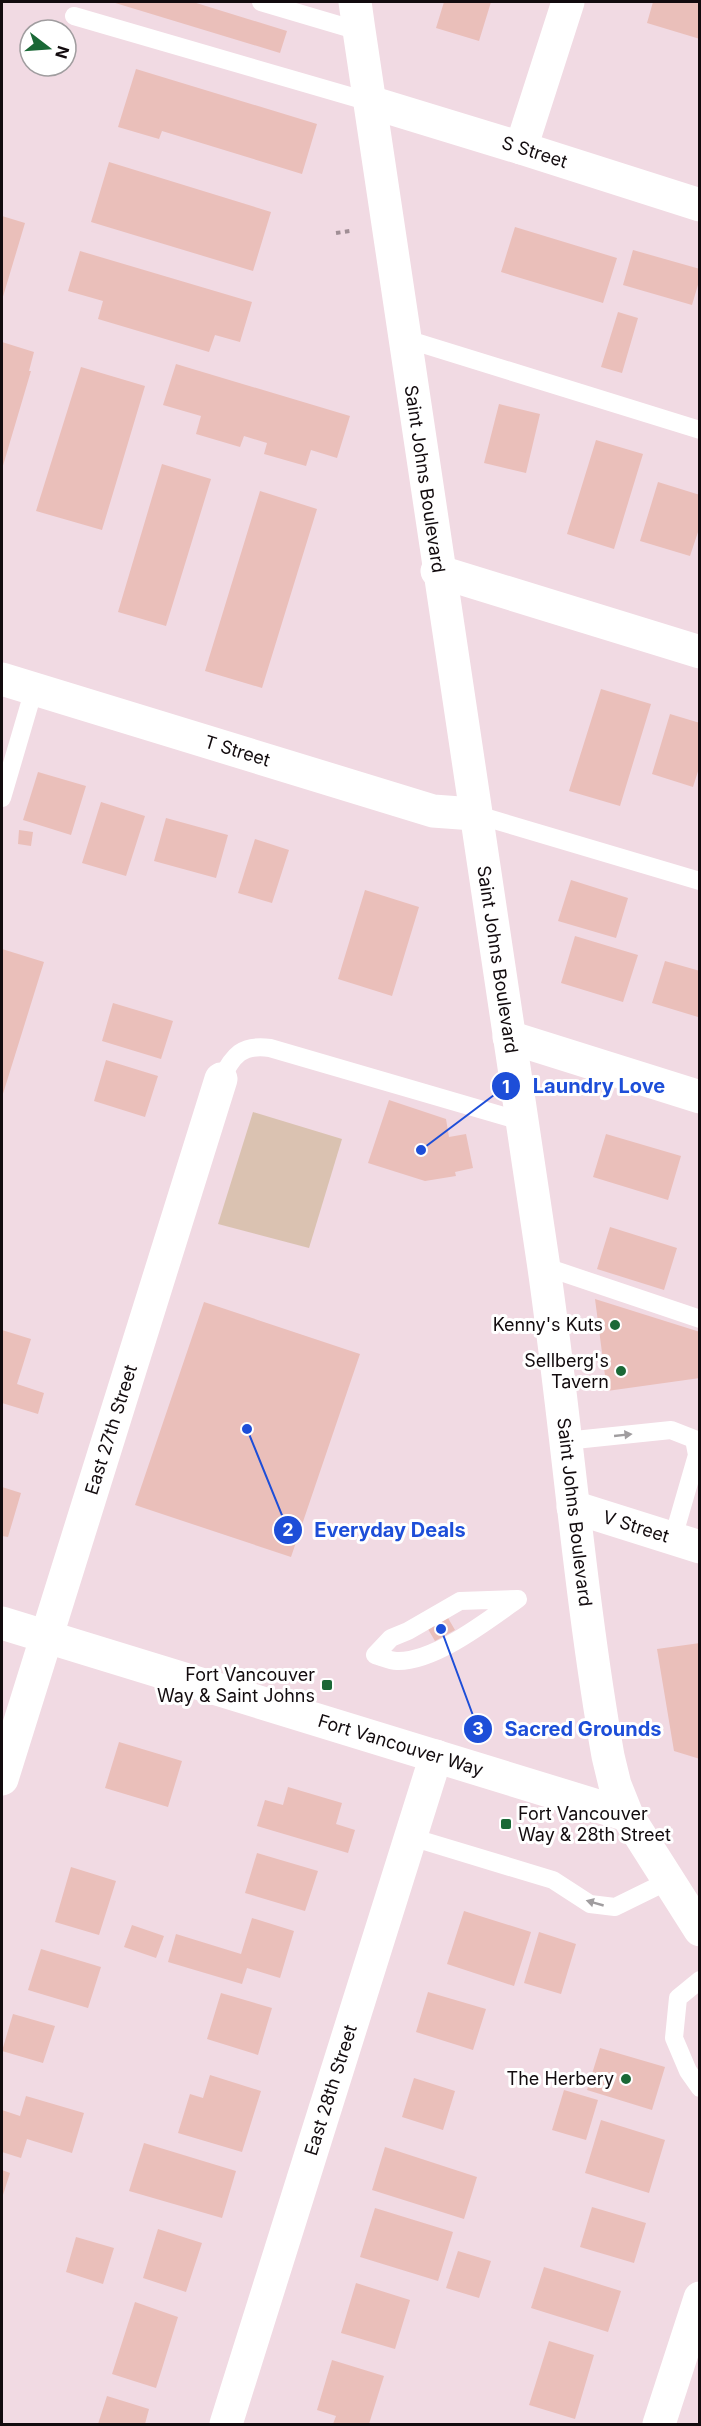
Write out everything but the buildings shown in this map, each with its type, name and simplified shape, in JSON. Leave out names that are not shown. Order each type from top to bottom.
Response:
[{"type":"street","points":[[521,148],[568,2]]},
{"type":"street","name":"Saint Johns Boulevard","points":[[357,16],[437,571],[543,1266],[606,1745],[615,1785],[627,1815],[699,1930]]},
{"type":"street","name":"S Street","points":[[370,102],[699,206]]},
{"type":"street","points":[[437,571],[699,652]]},
{"type":"street","name":"T Street","points":[[2,679],[433,811],[474,814]]},
{"type":"street","points":[[508,1037],[699,1097]]},
{"type":"street","name":"East 27th Street","points":[[2,1779],[221,1079]]},
{"type":"street","name":"V Street","points":[[573,1507],[686,1543]]},
{"type":"street","name":"Fort Vancouver Way","points":[[2,1623],[627,1815]]},
{"type":"street","name":"East 28th Street","points":[[226,2424],[436,1756]]},
{"type":"street","points":[[659,2424],[697,2316]]},
{"type":"lane","points":[[261,2],[357,16]]},
{"type":"lane","points":[[74,16],[370,102]]},
{"type":"lane","points":[[403,338],[699,430]]},
{"type":"lane","points":[[2,798],[34,689]]},
{"type":"lane","points":[[474,814],[699,881]]},
{"type":"lane","points":[[221,1079],[230,1060],[243,1050],[256,1046],[270,1048],[521,1121]]},
{"type":"lane","points":[[543,1266],[699,1319]]},
{"type":"lane","points":[[565,1441],[670,1430],[694,1439],[697,1455],[686,1543]]},
{"type":"lane","points":[[518,1599],[476,1629],[420,1659],[396,1661],[375,1655],[391,1638],[408,1631],[460,1601],[518,1599]]},
{"type":"lane","points":[[411,1837],[553,1880],[590,1904],[615,1907],[668,1881]]},
{"type":"lane","points":[[699,1980],[678,1998],[674,2038],[688,2071],[699,2088]]},
{"type":"path","points":[[336,233],[350,231]]},
{"type":"shaded area","points":[[253,1112],[342,1139],[309,1248],[218,1224]]},
{"type":"place","name":"Laundry Love","points":[[421,1150]]},
{"type":"place","name":"Kenny's Kuts","points":[[615,1325]]},
{"type":"place","name":"Sellberg's Tavern","points":[[621,1371]]},
{"type":"place","name":"Everyday Deals","points":[[247,1429]]},
{"type":"place","name":"Sacred Grounds","points":[[441,1629]]},
{"type":"place","name":"Fort Vancouver Way & Saint Johns","points":[[327,1685]]},
{"type":"place","name":"Fort Vancouver Way & 28th Street","points":[[506,1824]]},
{"type":"place","name":"The Herbery","points":[[626,2079]]}]
